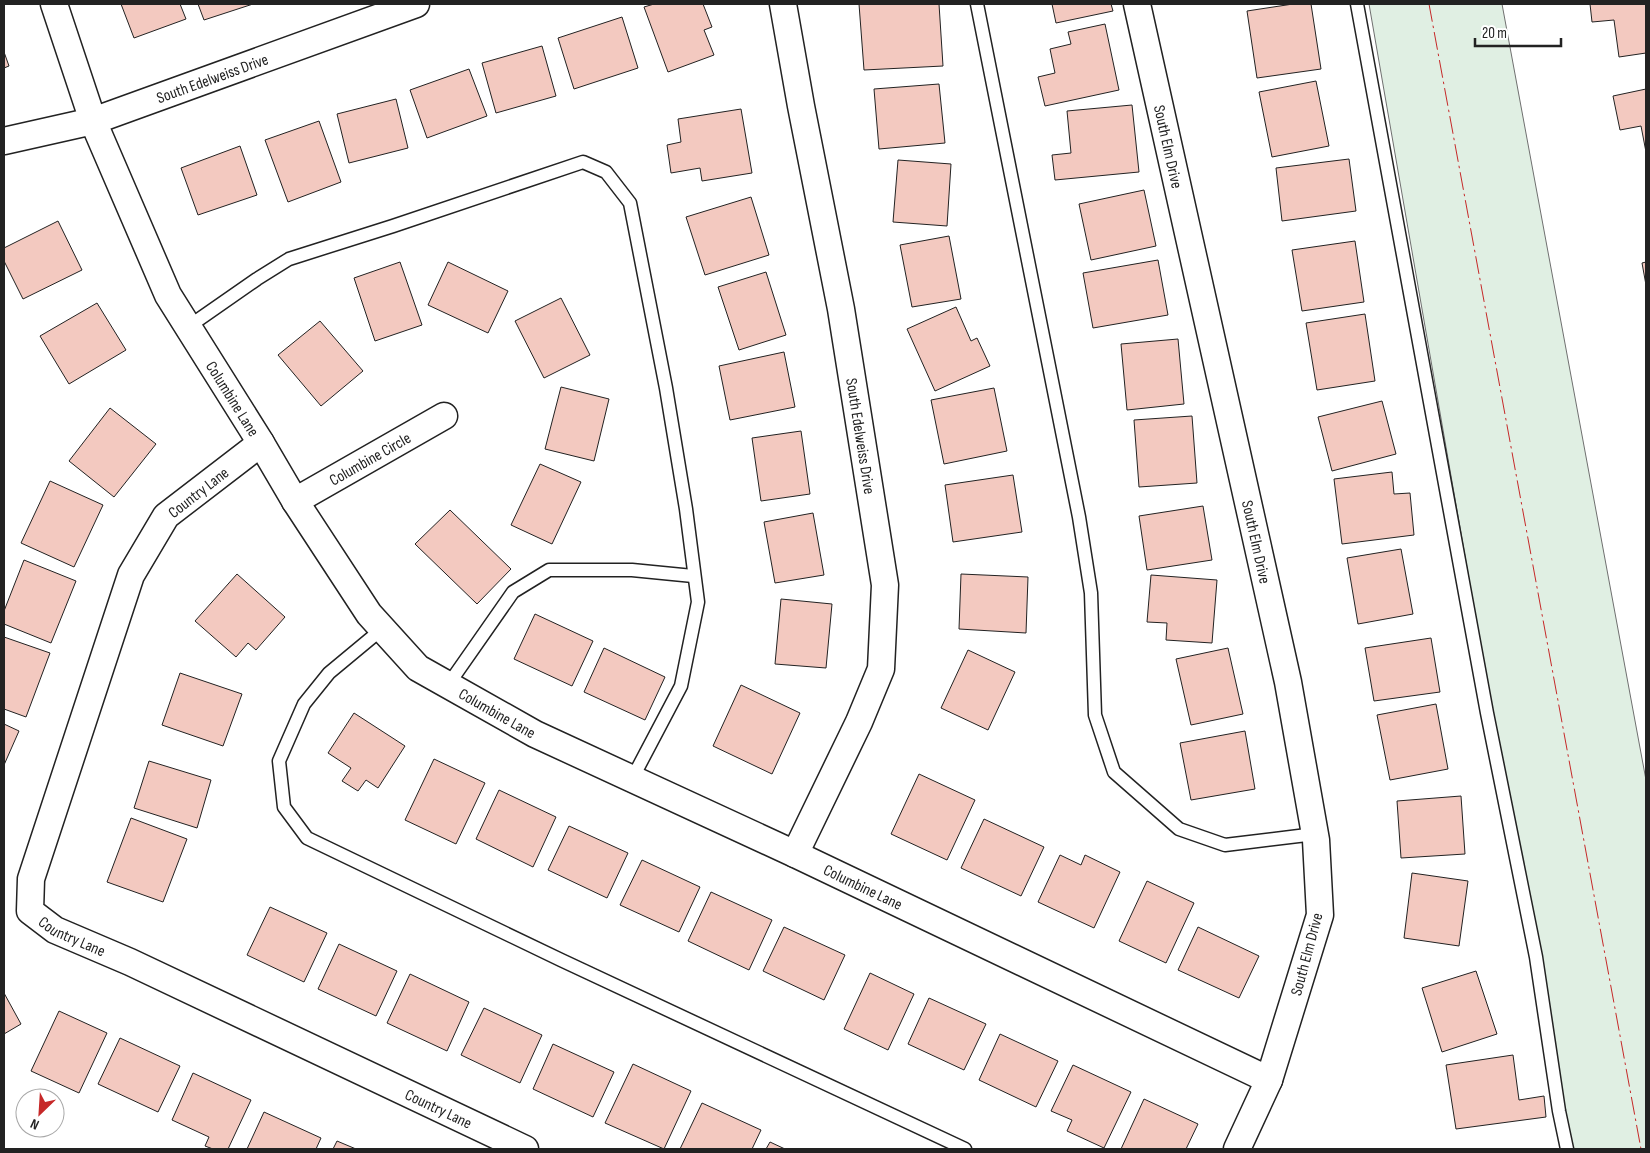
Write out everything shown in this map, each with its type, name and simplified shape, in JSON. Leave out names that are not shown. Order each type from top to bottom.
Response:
[{"type":"street","name":"Columbine Lane","points":[[54,4],[93,120],[168,295],[295,501],[369,614],[418,668],[535,734],[795,854],[1269,1080]]},
{"type":"street","name":"South Edelweiss Drive","points":[[4,141],[93,120],[416,4]]},
{"type":"street","name":"South Edelweiss Drive","points":[[783,4],[800,106],[841,309],[885,585],[881,669],[859,722],[795,854]]},
{"type":"street","name":"South Elm Drive","points":[[1137,4],[1288,682],[1315,834],[1320,915],[1269,1080],[1237,1149]]},
{"type":"street","name":"Columbine Circle","points":[[295,501],[444,416]]},
{"type":"street","name":"Country Lane","points":[[261,443],[166,516],[131,576],[31,880],[30,911],[55,930],[130,962],[525,1149]]},
{"type":"lane","points":[[977,4],[1079,517],[1091,593],[1095,715],[1114,772],[1179,829],[1225,845],[1315,834]]},
{"type":"lane","points":[[1357,4],[1487,713],[1536,956],[1559,1111],[1567,1149]]},
{"type":"lane","points":[[188,327],[289,259],[583,162],[606,172],[630,203],[666,388],[686,509],[693,576],[698,602],[681,686],[632,779]]},
{"type":"lane","points":[[448,685],[513,592],[549,570],[632,570],[693,576]]},
{"type":"lane","points":[[382,629],[329,673],[304,704],[279,761],[284,807],[306,838],[965,1149]]},
{"type":"green space","points":[[1369,4],[1502,4],[1646,780],[1646,1149],[1568,1149]]},
{"type":"building","points":[[121,4],[180,4],[186,19],[134,38]]},
{"type":"building","points":[[198,4],[253,4],[204,20]]},
{"type":"building","points":[[654,4],[703,4],[712,27],[704,30],[714,55],[668,72],[644,7]]},
{"type":"building","points":[[859,4],[939,4],[943,66],[864,70]]},
{"type":"building","points":[[1052,4],[1111,4],[1113,11],[1056,23]]},
{"type":"building","points":[[1293,4],[1311,4],[1321,69],[1257,78],[1247,11]]},
{"type":"building","points":[[1590,4],[1646,4],[1646,53],[1619,57],[1614,20],[1592,22]]},
{"type":"building","points":[[622,17],[638,68],[574,89],[558,38]]},
{"type":"building","points":[[1105,24],[1119,90],[1045,106],[1038,77],[1055,73],[1050,49],[1071,44],[1068,32]]},
{"type":"building","points":[[542,46],[556,96],[496,113],[482,63]]},
{"type":"building","points":[[4,52],[9,66],[4,68]]},
{"type":"building","points":[[469,69],[487,116],[427,138],[410,90]]},
{"type":"building","points":[[1316,81],[1329,146],[1272,157],[1259,92]]},
{"type":"building","points":[[939,84],[945,143],[879,149],[874,89]]},
{"type":"building","points":[[1646,89],[1646,152],[1641,126],[1620,130],[1613,96]]},
{"type":"building","points":[[396,99],[408,148],[349,163],[337,114]]},
{"type":"building","points":[[1132,105],[1139,172],[1055,180],[1052,155],[1071,153],[1067,111]]},
{"type":"building","points":[[741,109],[752,173],[702,181],[700,168],[671,173],[667,145],[681,142],[678,119]]},
{"type":"building","points":[[319,121],[341,182],[288,202],[265,140]]},
{"type":"building","points":[[240,146],[257,195],[198,215],[181,168]]},
{"type":"building","points":[[1349,159],[1356,211],[1282,221],[1276,168]]},
{"type":"building","points":[[898,160],[951,164],[947,226],[893,222]]},
{"type":"building","points":[[1144,190],[1156,246],[1091,260],[1079,204]]},
{"type":"building","points":[[751,197],[769,255],[705,275],[686,217]]},
{"type":"building","points":[[58,221],[82,270],[23,299],[4,261],[4,248]]},
{"type":"building","points":[[949,236],[961,299],[912,307],[900,245]]},
{"type":"building","points":[[1355,241],[1364,302],[1302,311],[1292,250]]},
{"type":"building","points":[[1158,260],[1168,315],[1093,328],[1083,273]]},
{"type":"building","points":[[400,262],[422,325],[375,341],[354,278]]},
{"type":"building","points":[[448,262],[508,291],[488,333],[428,305]]},
{"type":"building","points":[[1646,262],[1646,285],[1642,263]]},
{"type":"building","points":[[766,272],[786,335],[739,350],[718,287]]},
{"type":"building","points":[[561,298],[590,355],[544,378],[515,321]]},
{"type":"building","points":[[97,303],[126,350],[69,384],[40,336]]},
{"type":"building","points":[[956,307],[971,341],[977,338],[990,366],[935,391],[907,329]]},
{"type":"building","points":[[1365,314],[1375,381],[1317,390],[1306,323]]},
{"type":"building","points":[[320,321],[363,371],[321,406],[278,355]]},
{"type":"building","points":[[1178,339],[1184,404],[1127,410],[1121,344]]},
{"type":"building","points":[[784,352],[795,407],[730,420],[719,366]]},
{"type":"building","points":[[561,387],[609,399],[594,461],[545,449]]},
{"type":"building","points":[[994,388],[1007,451],[944,464],[931,400]]},
{"type":"building","points":[[1382,401],[1396,454],[1332,471],[1318,417]]},
{"type":"building","points":[[110,408],[156,444],[114,497],[69,461]]},
{"type":"building","points":[[1192,416],[1197,483],[1139,487],[1134,420]]},
{"type":"building","points":[[801,431],[810,494],[761,501],[752,438]]},
{"type":"building","points":[[540,464],[581,482],[552,544],[511,525]]},
{"type":"building","points":[[1392,472],[1394,494],[1410,493],[1414,535],[1342,544],[1334,479]]},
{"type":"building","points":[[1013,475],[1022,532],[953,542],[945,485]]},
{"type":"building","points":[[50,481],[103,505],[74,567],[21,543]]},
{"type":"building","points":[[1203,506],[1212,560],[1147,570],[1139,516]]},
{"type":"building","points":[[450,510],[511,569],[477,604],[415,544]]},
{"type":"building","points":[[813,513],[824,575],[775,583],[764,522]]},
{"type":"building","points":[[1401,549],[1413,614],[1358,624],[1347,558]]},
{"type":"building","points":[[24,560],[76,581],[51,643],[4,624],[4,611]]},
{"type":"building","points":[[237,574],[285,617],[256,650],[248,643],[236,657],[195,621]]},
{"type":"building","points":[[961,574],[1028,577],[1026,633],[959,629]]},
{"type":"building","points":[[1151,575],[1217,580],[1212,643],[1166,640],[1167,623],[1147,622]]},
{"type":"building","points":[[781,599],[832,604],[826,668],[775,664]]},
{"type":"building","points":[[535,614],[593,641],[572,686],[514,659]]},
{"type":"building","points":[[4,637],[50,653],[26,717],[4,709]]},
{"type":"building","points":[[1431,638],[1440,692],[1374,701],[1365,648]]},
{"type":"building","points":[[604,648],[665,677],[645,720],[584,692]]},
{"type":"building","points":[[1228,648],[1243,714],[1191,725],[1176,659]]},
{"type":"building","points":[[968,650],[1015,672],[988,730],[941,708]]},
{"type":"building","points":[[180,673],[242,694],[223,746],[162,725]]},
{"type":"building","points":[[741,685],[800,713],[772,774],[713,746]]},
{"type":"building","points":[[1436,704],[1448,769],[1390,780],[1377,715]]},
{"type":"building","points":[[354,713],[405,746],[378,788],[366,780],[358,791],[342,781],[351,768],[328,753]]},
{"type":"building","points":[[4,724],[19,731],[4,765]]},
{"type":"building","points":[[1245,731],[1255,789],[1191,800],[1180,743]]},
{"type":"building","points":[[434,759],[485,783],[456,844],[405,820]]},
{"type":"building","points":[[149,761],[211,780],[197,828],[134,808]]},
{"type":"building","points":[[919,774],[975,800],[947,860],[891,834]]},
{"type":"building","points":[[499,790],[556,817],[533,867],[476,839]]},
{"type":"building","points":[[1461,796],[1465,854],[1401,858],[1397,801]]},
{"type":"building","points":[[131,818],[187,839],[163,902],[107,882]]},
{"type":"building","points":[[984,819],[1044,847],[1021,896],[961,868]]},
{"type":"building","points":[[569,826],[628,853],[607,898],[548,870]]},
{"type":"building","points":[[1060,855],[1081,865],[1085,855],[1120,872],[1094,928],[1038,902]]},
{"type":"building","points":[[642,860],[700,887],[679,932],[620,905]]},
{"type":"building","points":[[1412,873],[1468,881],[1459,946],[1404,938]]},
{"type":"building","points":[[1147,881],[1194,903],[1166,963],[1119,941]]},
{"type":"building","points":[[711,892],[772,920],[749,970],[688,941]]},
{"type":"building","points":[[270,907],[327,933],[304,982],[247,955]]},
{"type":"building","points":[[784,927],[845,955],[824,1000],[763,971]]},
{"type":"building","points":[[1198,927],[1259,956],[1239,998],[1178,970]]},
{"type":"building","points":[[339,944],[397,971],[376,1016],[318,989]]},
{"type":"building","points":[[1476,971],[1497,1034],[1442,1052],[1422,988]]},
{"type":"building","points":[[870,973],[914,994],[888,1050],[844,1029]]},
{"type":"building","points":[[410,974],[469,1002],[447,1051],[387,1023]]},
{"type":"building","points":[[4,993],[21,1024],[4,1034]]},
{"type":"building","points":[[929,998],[986,1024],[964,1070],[908,1044]]},
{"type":"building","points":[[484,1008],[542,1035],[520,1083],[461,1055]]},
{"type":"building","points":[[59,1011],[107,1033],[79,1093],[31,1071]]},
{"type":"building","points":[[1000,1034],[1058,1061],[1036,1107],[979,1080]]},
{"type":"building","points":[[120,1038],[180,1066],[158,1112],[98,1084]]},
{"type":"building","points":[[553,1044],[614,1072],[593,1117],[533,1089]]},
{"type":"building","points":[[1513,1055],[1519,1100],[1544,1096],[1546,1117],[1456,1129],[1446,1065]]},
{"type":"building","points":[[633,1064],[691,1091],[664,1149],[605,1123]]},
{"type":"building","points":[[1073,1065],[1131,1092],[1104,1148],[1067,1131],[1072,1120],[1051,1111]]},
{"type":"building","points":[[193,1073],[251,1100],[228,1149],[213,1149],[205,1146],[209,1137],[172,1120]]},
{"type":"building","points":[[1144,1099],[1198,1124],[1186,1149],[1121,1149]]},
{"type":"building","points":[[702,1103],[761,1130],[752,1149],[680,1149]]},
{"type":"building","points":[[264,1112],[321,1138],[316,1149],[247,1149]]},
{"type":"building","points":[[337,1141],[356,1149],[333,1149]]},
{"type":"building","points":[[770,1142],[785,1149],[766,1149]]},
{"type":"power","points":[[1429,4],[1641,1149]]}]
